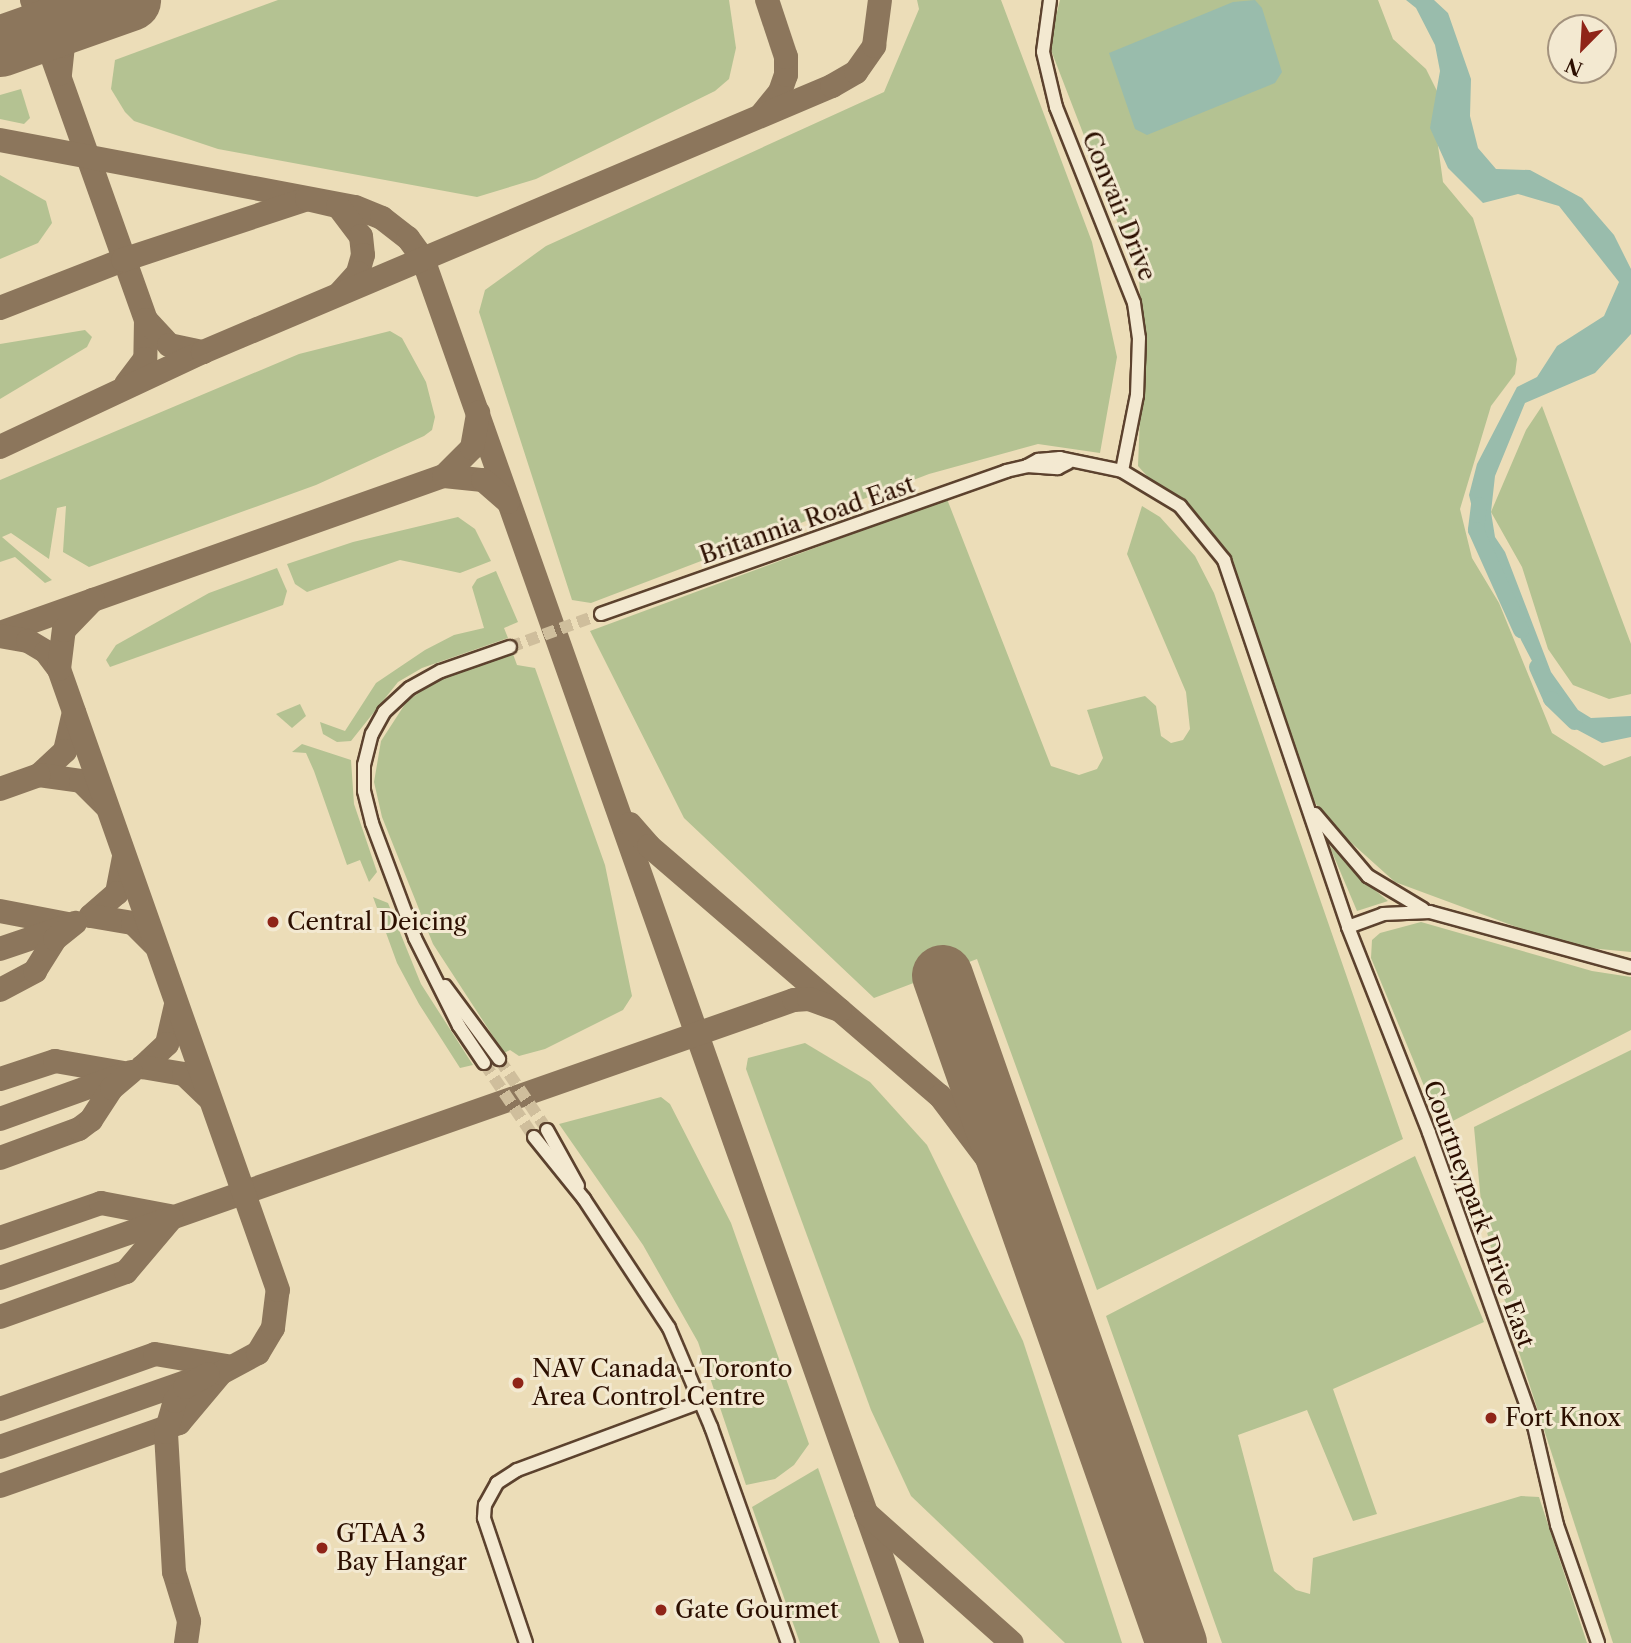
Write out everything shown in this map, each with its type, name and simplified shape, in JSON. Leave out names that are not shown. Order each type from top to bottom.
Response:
[{"type":"street","name":"Convair Drive","points":[[1050,0],[1044,52],[1056,107],[1135,303],[1139,338],[1137,395],[1122,471]]},
{"type":"street","name":"Britannia Road East","points":[[601,614],[1027,466],[1058,468],[1068,463],[1122,471],[1181,506],[1224,560],[1307,803]]},
{"type":"street","points":[[499,1059],[435,972],[415,938],[372,823],[364,791],[364,765],[372,734],[384,712],[410,688],[441,671],[510,647]]},
{"type":"street","points":[[1307,803],[1368,876],[1430,912],[1631,967]]},
{"type":"street","name":"Courtneypark Drive East","points":[[1307,803],[1348,927],[1429,1133],[1534,1426],[1557,1525],[1598,1643]]},
{"type":"street","points":[[1348,927],[1383,914],[1430,912]]},
{"type":"street","points":[[435,972],[458,1026],[484,1063]]},
{"type":"street","points":[[547,1130],[584,1199],[669,1328],[701,1402],[788,1643]]},
{"type":"street","points":[[534,1137],[584,1199]]},
{"type":"street","points":[[526,1643],[484,1518],[485,1505],[497,1483],[517,1470],[701,1402]]},
{"type":"green space","points":[[278,0],[729,0],[736,48],[729,79],[715,91],[536,179],[477,197],[218,149],[134,121],[125,112],[111,89],[115,60]]},
{"type":"green space","points":[[917,0],[1001,0],[1092,242],[1117,357],[1100,453],[1038,444],[929,474],[591,603],[572,600],[479,312],[485,290],[546,246],[884,92],[919,9]]},
{"type":"green space","points":[[1060,0],[1378,0],[1393,39],[1426,69],[1437,91],[1435,124],[1443,182],[1473,218],[1517,359],[1515,374],[1491,406],[1460,509],[1472,558],[1499,603],[1552,733],[1604,766],[1631,756],[1631,952],[1568,946],[1395,882],[1327,821],[1296,773],[1226,564],[1138,466],[1143,339],[1139,278],[1049,45]]},
{"type":"green space","points":[[21,89],[30,118],[24,124],[0,119],[0,95]]},
{"type":"green space","points":[[0,175],[46,201],[52,223],[38,243],[0,259]]},
{"type":"green space","points":[[85,330],[92,337],[87,347],[0,399],[0,344]]},
{"type":"green space","points":[[390,331],[402,338],[426,382],[435,417],[432,430],[424,436],[316,485],[89,567],[63,552],[66,506],[57,508],[49,559],[11,533],[2,537],[52,580],[45,583],[15,557],[0,562],[0,480],[299,354]]},
{"type":"green space","points":[[1542,406],[1631,644],[1631,694],[1609,699],[1573,685],[1548,649],[1522,567],[1491,512],[1526,430]]},
{"type":"green space","points":[[947,499],[1051,766],[1079,775],[1097,769],[1103,758],[1087,710],[1145,696],[1156,706],[1161,736],[1171,743],[1183,740],[1190,729],[1186,692],[1127,554],[1142,506],[1160,517],[1195,556],[1214,593],[1403,1139],[1097,1290],[977,959],[874,998],[684,818],[590,631]]},
{"type":"green space","points":[[458,517],[475,529],[491,561],[460,573],[400,560],[307,592],[295,584],[287,564],[353,542]]},
{"type":"green space","points":[[277,568],[287,591],[283,605],[110,667],[106,660],[116,645],[209,593]]},
{"type":"green space","points":[[496,571],[518,622],[504,628],[508,638],[422,668],[398,682],[351,741],[337,742],[323,734],[320,722],[345,731],[376,683],[425,650],[454,635],[484,628],[472,587],[477,579]]},
{"type":"green space","points":[[513,654],[517,665],[535,668],[605,865],[632,996],[623,1010],[545,1049],[519,1056],[510,1050],[504,1053],[433,944],[382,817],[374,782],[381,741],[407,701],[439,679]]},
{"type":"green space","points":[[300,704],[306,716],[292,728],[276,714]]},
{"type":"green space","points":[[302,744],[351,760],[354,804],[377,872],[369,882],[360,860],[347,865],[306,753],[292,752]]},
{"type":"green space","points":[[1329,845],[1364,881],[1388,901],[1357,911]]},
{"type":"green space","points":[[373,897],[388,903],[421,984],[473,1065],[460,1068],[419,1004],[397,963]]},
{"type":"green space","points":[[1421,922],[1592,971],[1631,977],[1631,1030],[1441,1127],[1371,958],[1372,940],[1380,933]]},
{"type":"green space","points":[[805,1043],[870,1082],[927,1145],[1023,1341],[1122,1643],[1065,1643],[911,1496],[871,1410],[746,1069],[748,1058]]},
{"type":"green space","points":[[1631,1050],[1631,1643],[1613,1643],[1515,1340],[1482,1213],[1474,1127]]},
{"type":"green space","points":[[661,1097],[670,1104],[731,1223],[809,1444],[794,1465],[775,1479],[746,1485],[698,1342],[643,1245],[559,1124]]},
{"type":"green space","points":[[1415,1156],[1484,1322],[1333,1389],[1377,1514],[1353,1521],[1307,1410],[1238,1435],[1274,1571],[1296,1590],[1310,1594],[1313,1558],[1521,1496],[1539,1497],[1587,1643],[1222,1643],[1106,1316]]},
{"type":"green space","points":[[818,1468],[880,1643],[800,1643],[752,1507]]},
{"type":"shaded area","points":[[1255,0],[1262,8],[1282,72],[1275,83],[1147,135],[1135,129],[1109,53],[1233,2]]},
{"type":"shaded area","points":[[1406,0],[1434,0],[1448,13],[1471,79],[1470,116],[1478,148],[1496,169],[1530,170],[1582,198],[1614,235],[1631,269],[1631,334],[1595,373],[1525,403],[1495,476],[1491,512],[1495,537],[1505,552],[1551,672],[1578,710],[1591,718],[1631,716],[1631,737],[1602,743],[1574,728],[1543,682],[1521,640],[1503,582],[1480,541],[1469,495],[1477,464],[1517,387],[1537,377],[1557,346],[1604,316],[1619,282],[1559,206],[1518,194],[1483,203],[1448,168],[1430,128],[1440,71],[1435,45],[1416,8]]},
{"type":"waterway","points":[[1479,505],[1476,530],[1521,630]]},
{"type":"waterway","points":[[1537,667],[1551,699],[1575,722]]},
{"type":"taxiway","points":[[32,0],[146,320],[145,359],[126,384]]},
{"type":"taxiway","points":[[762,114],[780,92],[786,75],[786,57],[767,0]]},
{"type":"taxiway","points":[[0,447],[203,352],[832,86],[856,72],[874,46],[880,0]]},
{"type":"taxiway","points":[[60,74],[63,46],[88,15]]},
{"type":"taxiway","points":[[0,140],[355,207],[382,218],[408,238],[423,259],[912,1643]]},
{"type":"taxiway","points":[[0,308],[123,260],[307,199],[338,206],[361,236],[363,255],[358,273],[340,293]]},
{"type":"taxiway","points":[[146,320],[169,345],[203,352]]},
{"type":"taxiway","points":[[0,633],[444,476],[472,448],[478,413]]},
{"type":"taxiway","points":[[444,476],[483,480],[508,502]]},
{"type":"taxiway","points":[[0,1486],[179,1423],[221,1373],[258,1353],[273,1328],[278,1290],[59,669],[64,630],[93,600]]},
{"type":"taxiway","points":[[0,636],[28,641],[46,652],[59,669]]},
{"type":"taxiway","points":[[74,712],[65,751],[39,775],[81,781],[105,805]]},
{"type":"taxiway","points":[[0,789],[39,775]]},
{"type":"taxiway","points":[[630,824],[649,846],[940,1096],[995,1169],[1033,1238]]},
{"type":"taxiway","points":[[124,857],[117,893],[91,916],[133,923],[154,944]]},
{"type":"taxiway","points":[[0,911],[68,924]]},
{"type":"taxiway","points":[[0,990],[35,971],[55,939],[75,923]]},
{"type":"taxiway","points":[[0,949],[68,926]]},
{"type":"taxiway","points":[[0,1278],[794,1000],[809,999],[840,1010]]},
{"type":"taxiway","points":[[176,1005],[167,1044],[142,1067],[184,1074],[208,1097]]},
{"type":"taxiway","points":[[0,1079],[55,1061],[124,1073]]},
{"type":"taxiway","points":[[0,1158],[79,1129],[91,1120],[112,1088],[131,1072]]},
{"type":"taxiway","points":[[0,1119],[125,1074]]},
{"type":"taxiway","points":[[0,1238],[101,1203],[170,1216]]},
{"type":"taxiway","points":[[0,1317],[126,1272],[171,1219]]},
{"type":"taxiway","points":[[0,1409],[155,1354],[227,1366]]},
{"type":"taxiway","points":[[186,1643],[189,1621],[174,1572],[166,1432],[175,1401],[185,1387],[208,1374]]},
{"type":"taxiway","points":[[0,1447],[191,1380]]},
{"type":"taxiway","points":[[866,1513],[1012,1643]]},
{"type":"runway","points":[[0,46],[130,0]]},
{"type":"runway","points":[[942,975],[1176,1643]]},
{"type":"tunnel","points":[[510,647],[601,614]]},
{"type":"tunnel","points":[[499,1059],[547,1130]]},
{"type":"tunnel","points":[[484,1063],[534,1137]]},
{"type":"place","name":"Central Deicing","points":[[273,922]]},
{"type":"place","name":"NAV Canada - Toronto Area Control Centre","points":[[518,1383]]},
{"type":"place","name":"Fort Knox","points":[[1491,1418]]},
{"type":"place","name":"GTAA 3 Bay Hangar","points":[[322,1548]]},
{"type":"place","name":"Gate Gourmet","points":[[661,1610]]}]
